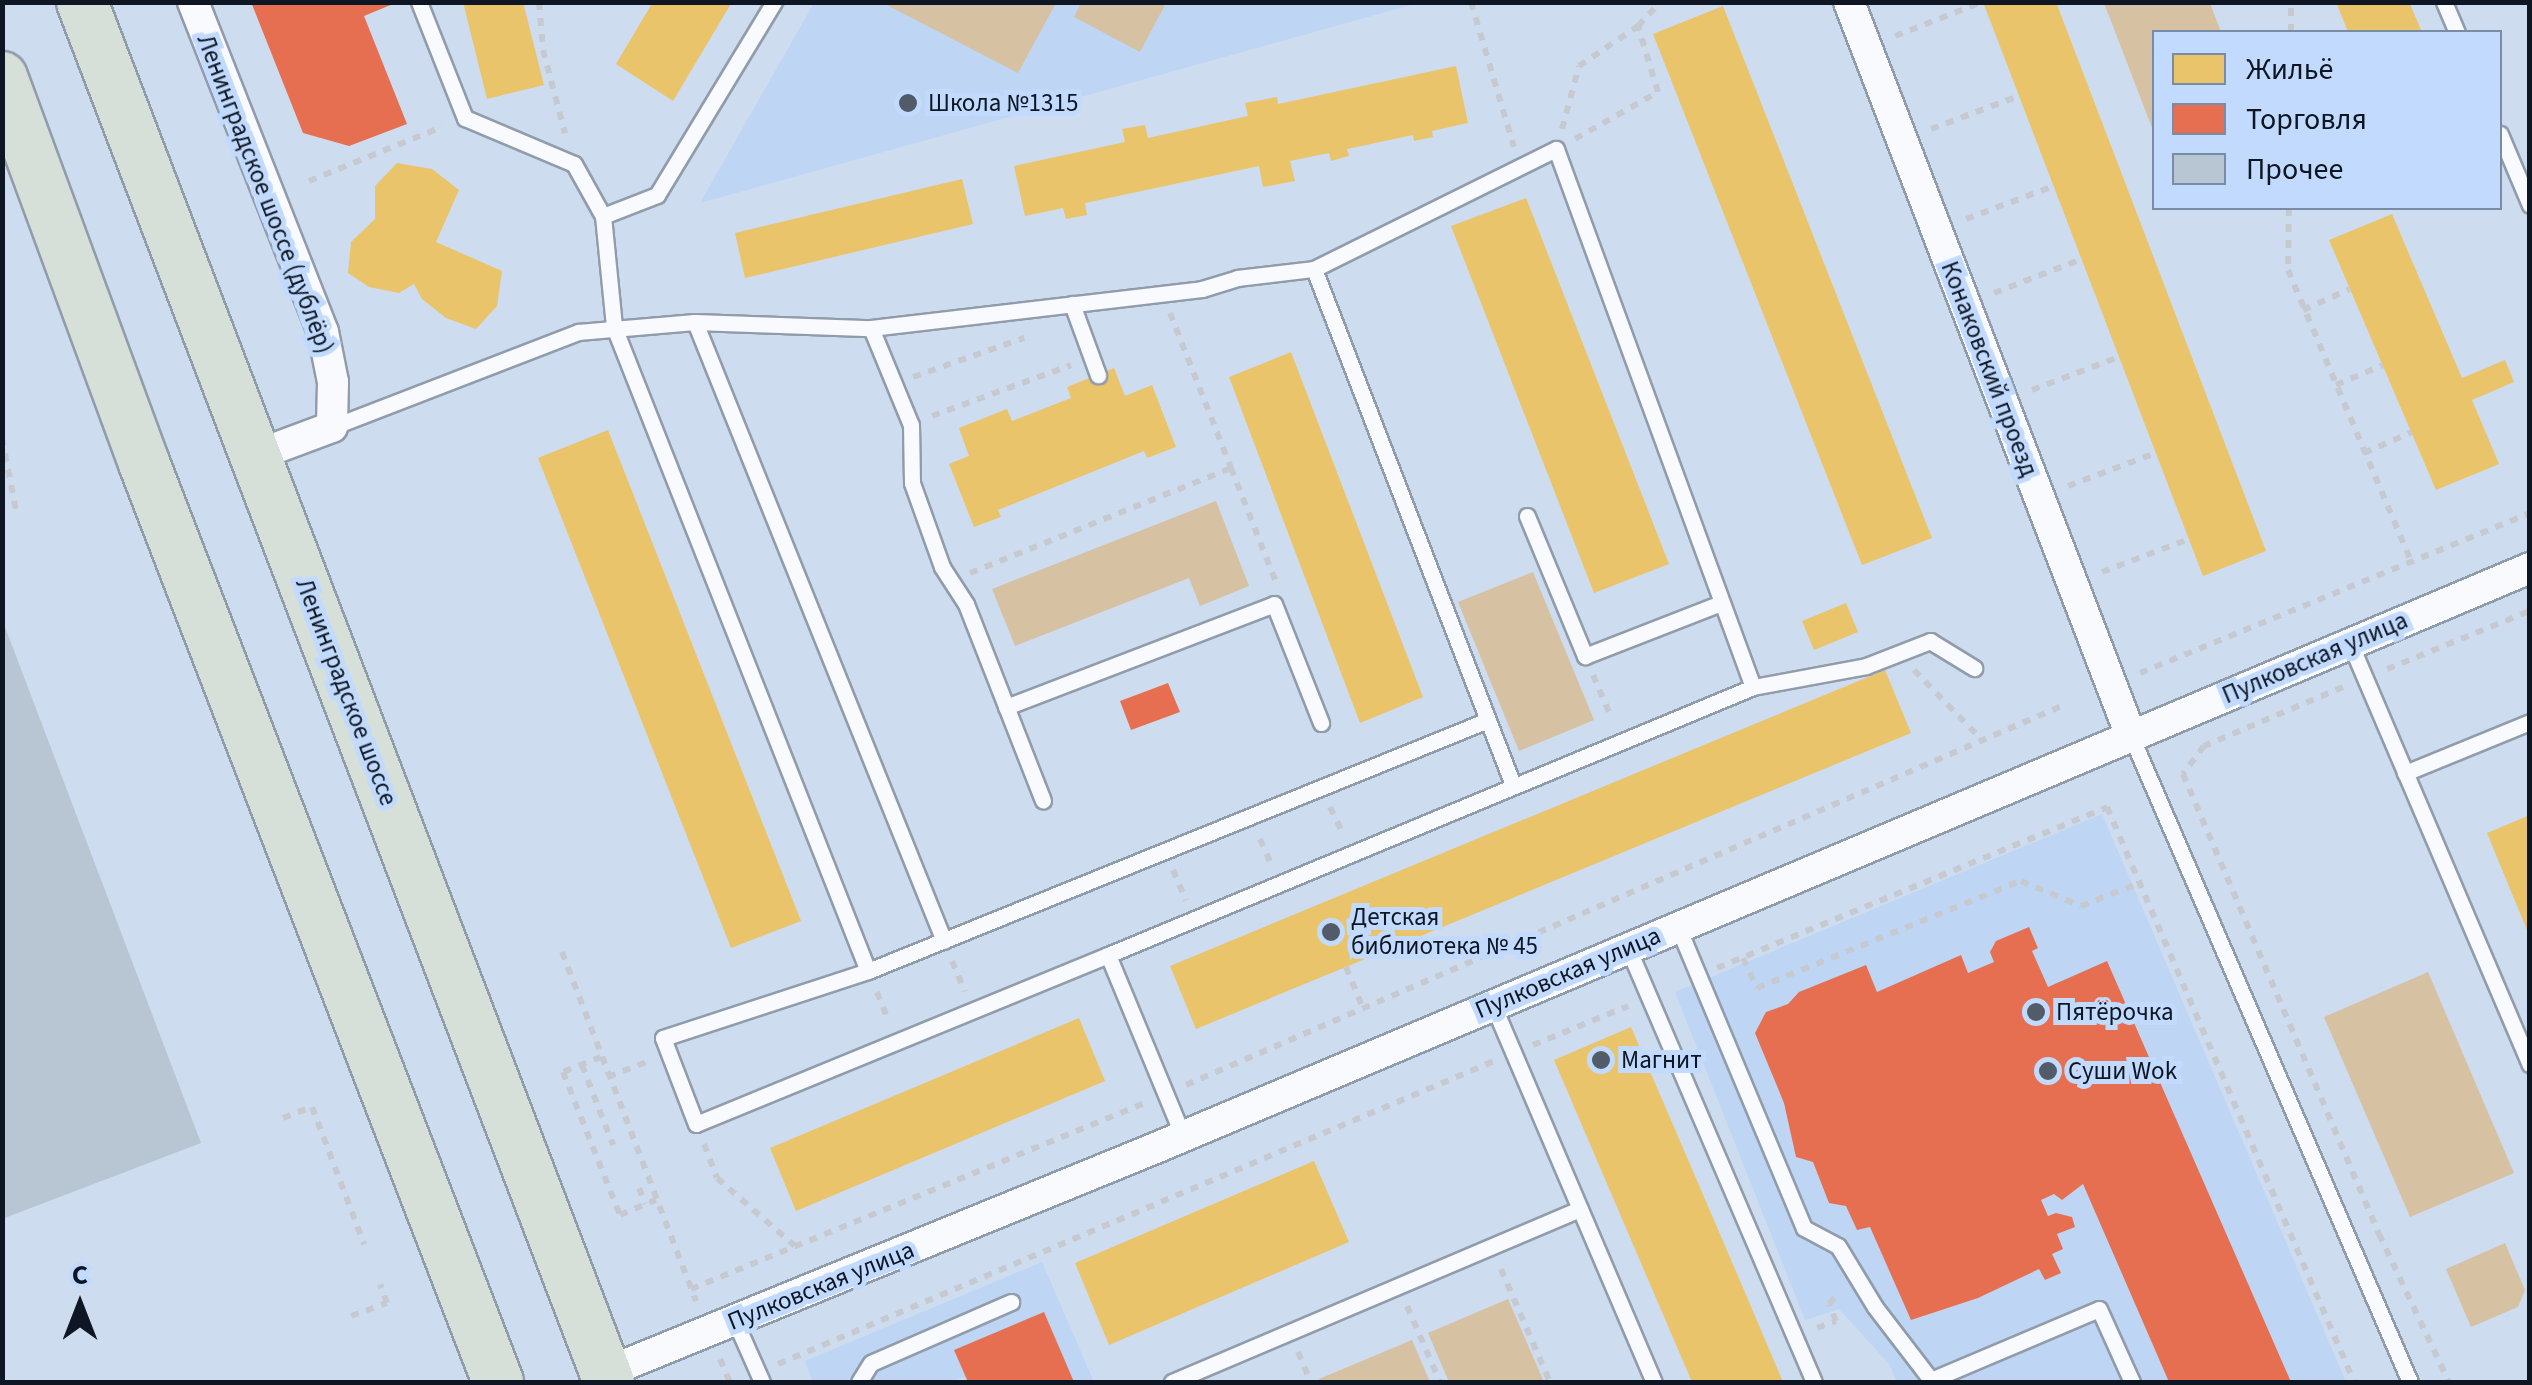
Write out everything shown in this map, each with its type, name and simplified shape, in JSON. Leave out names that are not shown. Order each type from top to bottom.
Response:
[{"type":"main road","name":"Ленинградское шоссе","points":[[82,2],[607,1378]]},
{"type":"main road","points":[[2,77],[144,463],[498,1382]]},
{"type":"street","name":"Ленинградское шоссе (дублёр)","points":[[192,2],[323,332],[332,382],[332,427]]},
{"type":"street","name":"Конаковский проезд","points":[[1849,2],[2130,736]]},
{"type":"street","points":[[257,455],[332,427]]},
{"type":"street","name":"Пулковская улица","points":[[607,1378],[2530,568]]},
{"type":"lane","points":[[419,2],[465,118],[574,164],[603,216],[614,327],[868,971]]},
{"type":"lane","points":[[603,216],[658,195],[774,2]]},
{"type":"lane","points":[[2444,2],[2456,30]]},
{"type":"lane","points":[[2502,139],[2530,206]]},
{"type":"lane","points":[[332,427],[578,332],[695,322],[871,328],[1202,289],[1236,278],[1314,270],[1556,149],[1753,688]]},
{"type":"lane","points":[[1314,270],[1513,785]]},
{"type":"lane","points":[[1072,304],[1098,375]]},
{"type":"lane","points":[[695,322],[944,941]]},
{"type":"lane","points":[[871,328],[910,425],[912,482],[951,580],[966,604],[1043,800]]},
{"type":"lane","points":[[1527,516],[1585,656],[1721,603]]},
{"type":"lane","points":[[1006,707],[1274,604],[1321,723]]},
{"type":"lane","points":[[1488,720],[868,971],[664,1038],[696,1124],[1753,688],[1866,666],[1930,641],[1974,668]]},
{"type":"lane","points":[[2350,643],[2530,1064]]},
{"type":"lane","points":[[2405,774],[2530,722]]},
{"type":"lane","points":[[2130,736],[2410,1382]]},
{"type":"lane","points":[[1678,926],[1804,1228],[1838,1246],[1876,1308],[1931,1380],[2099,1309],[2132,1382]]},
{"type":"lane","points":[[1628,948],[1814,1382]]},
{"type":"lane","points":[[1108,955],[1183,1136]]},
{"type":"lane","points":[[1493,1005],[1654,1382]]},
{"type":"lane","points":[[1172,1382],[1580,1209]]},
{"type":"lane","points":[[859,1382],[871,1363],[1010,1302]]},
{"type":"lane","points":[[735,1321],[760,1377]]},
{"type":"path","points":[[539,2],[542,50],[574,164]]},
{"type":"path","points":[[1472,2],[1520,167]]},
{"type":"path","points":[[1556,149],[1579,66],[1638,26],[1660,2]]},
{"type":"path","points":[[1893,37],[1982,2]]},
{"type":"path","points":[[2290,30],[2291,2]]},
{"type":"path","points":[[1556,149],[1658,92],[1638,26]]},
{"type":"path","points":[[1930,130],[2019,96]]},
{"type":"path","points":[[309,180],[465,118]]},
{"type":"path","points":[[1964,220],[2054,186]]},
{"type":"path","points":[[2288,210],[2288,270],[2411,562]]},
{"type":"path","points":[[1993,293],[2082,260]]},
{"type":"path","points":[[2303,310],[2350,290]]},
{"type":"path","points":[[893,384],[1028,336],[1028,309]]},
{"type":"path","points":[[1174,325],[1276,583],[1274,604]]},
{"type":"path","points":[[2030,391],[2119,356]]},
{"type":"path","points":[[923,419],[1072,364]]},
{"type":"path","points":[[2336,386],[2383,366]]},
{"type":"path","points":[[2364,452],[2412,432]]},
{"type":"path","points":[[2,438],[16,512]]},
{"type":"path","points":[[2067,486],[2156,452]]},
{"type":"path","points":[[951,580],[1231,468]]},
{"type":"path","points":[[2140,673],[2530,513]]},
{"type":"path","points":[[2101,572],[2189,538]]},
{"type":"path","points":[[962,557],[978,586]]},
{"type":"path","points":[[1898,653],[1982,740]]},
{"type":"path","points":[[1585,656],[1621,741]]},
{"type":"path","points":[[691,1288],[1166,1094],[2066,704]]},
{"type":"path","points":[[2183,774],[2379,1234],[2450,1382]]},
{"type":"path","points":[[1321,788],[1352,853]]},
{"type":"path","points":[[1698,975],[2107,807],[2354,1382]]},
{"type":"path","points":[[1250,817],[1279,884]]},
{"type":"path","points":[[1166,852],[1194,920]]},
{"type":"path","points":[[1743,958],[1757,988],[2021,880],[2081,906],[2139,883]]},
{"type":"path","points":[[944,941],[973,1010]]},
{"type":"path","points":[[562,952],[702,1314]]},
{"type":"path","points":[[1346,966],[1363,1008]]},
{"type":"path","points":[[868,971],[897,1042]]},
{"type":"path","points":[[718,1353],[729,1382],[760,1377],[1649,996]]},
{"type":"path","points":[[608,1077],[670,1053]]},
{"type":"path","points":[[600,1057],[564,1072],[620,1215],[656,1200]]},
{"type":"path","points":[[582,1065],[614,1145]]},
{"type":"path","points":[[283,1118],[312,1107],[364,1244]]},
{"type":"path","points":[[696,1124],[718,1178],[794,1246]]},
{"type":"path","points":[[638,1188],[645,1204]]},
{"type":"path","points":[[1492,1247],[1550,1382]]},
{"type":"path","points":[[352,1316],[387,1303],[380,1284]]},
{"type":"path","points":[[1398,1286],[1440,1382]]},
{"type":"path","points":[[1829,1304],[1836,1321]]},
{"type":"shaded area","points":[[1081,2],[1166,3],[1140,52],[1074,17]]},
{"type":"shaded area","name":"Школа №1315","points":[[814,3],[1418,3],[700,203]]},
{"type":"shaded area","points":[[883,3],[1056,3],[1018,73]]},
{"type":"shaded area","points":[[2104,3],[2210,3],[2220,30],[2152,30],[2152,128]]},
{"type":"shaded area","points":[[1216,501],[1249,586],[1200,606],[1189,578],[1015,646],[992,589]]},
{"type":"shaded area","points":[[1533,572],[1594,720],[1519,751],[1458,602]]},
{"type":"shaded area","points":[[2102,814],[2346,1382],[1897,1382],[1889,1364],[1839,1309],[1805,1320],[1675,992]]},
{"type":"shaded area","points":[[2428,972],[2514,1173],[2410,1217],[2324,1017]]},
{"type":"shaded area","points":[[2505,1243],[2525,1290],[2518,1307],[2471,1327],[2446,1269]]},
{"type":"shaded area","points":[[1042,1262],[1094,1382],[968,1382],[964,1377],[950,1382],[813,1382],[805,1361]]},
{"type":"shaded area","points":[[1508,1299],[1544,1382],[1449,1382],[1428,1333]]},
{"type":"shaded area","points":[[1412,1340],[1430,1382],[1319,1379]]},
{"type":"building: Жильё","points":[[463,2],[523,2],[544,85],[487,99]]},
{"type":"building: Жильё","points":[[653,2],[732,2],[673,101],[616,64]]},
{"type":"building: Жильё","points":[[1983,2],[2056,2],[2266,551],[2203,576]]},
{"type":"building: Жильё","points":[[2336,2],[2409,2],[2421,30],[2347,30]]},
{"type":"building: Жильё","points":[[1723,6],[1932,538],[1862,565],[1653,34]]},
{"type":"building: Жильё","points":[[1456,66],[1468,123],[1432,131],[1433,137],[1414,141],[1413,135],[1347,149],[1349,156],[1331,161],[1329,153],[1290,161],[1295,181],[1263,187],[1259,166],[1085,203],[1087,215],[1066,219],[1063,208],[1025,216],[1014,166],[1125,142],[1122,129],[1145,125],[1148,138],[1248,116],[1245,103],[1277,97],[1278,104]]},
{"type":"building: Жильё","points":[[397,163],[432,169],[459,190],[436,242],[502,271],[497,306],[476,329],[446,318],[422,299],[414,284],[399,293],[369,287],[348,273],[351,242],[375,219],[375,186]]},
{"type":"building: Жильё","points":[[962,179],[973,224],[745,278],[735,233]]},
{"type":"building: Жильё","points":[[1526,198],[1669,564],[1594,593],[1451,226]]},
{"type":"building: Жильё","points":[[2392,214],[2462,378],[2505,360],[2514,382],[2472,400],[2499,464],[2436,490],[2329,240]]},
{"type":"building: Жильё","points":[[1291,352],[1423,697],[1360,723],[1229,377]]},
{"type":"building: Жильё","points":[[1114,368],[1125,396],[1152,385],[1176,447],[1147,458],[1144,451],[998,510],[1001,517],[974,527],[949,464],[969,456],[959,428],[1007,409],[1012,421],[1071,398],[1067,387]]},
{"type":"building: Жильё","points":[[608,430],[801,921],[731,948],[538,458]]},
{"type":"building: Жильё","points":[[1846,603],[1858,632],[1814,650],[1802,621]]},
{"type":"building: Жильё","points":[[1885,670],[1911,733],[1196,1029],[1170,966]]},
{"type":"building: Жильё","points":[[2530,815],[2530,935],[2529,935],[2487,833]]},
{"type":"building: Жильё","points":[[1079,1018],[1105,1081],[796,1211],[770,1148]]},
{"type":"building: Жильё","points":[[1631,1027],[1783,1382],[1692,1382],[1554,1060]]},
{"type":"building: Жильё","points":[[1314,1161],[1349,1242],[1109,1345],[1075,1263]]},
{"type":"building: Торговля","points":[[251,2],[398,2],[364,16],[407,124],[349,146],[303,133]]},
{"type":"building: Торговля","points":[[1168,683],[1180,712],[1131,730],[1120,701]]},
{"type":"building: Торговля","points":[[2029,927],[2038,948],[2032,951],[2048,987],[2107,961],[2291,1382],[2169,1382],[2083,1184],[2062,1200],[2054,1194],[2041,1200],[2048,1216],[2056,1213],[2072,1217],[2075,1227],[2057,1234],[2063,1249],[2052,1254],[2061,1273],[2045,1280],[2039,1269],[1978,1298],[1911,1320],[1870,1227],[1857,1230],[1846,1206],[1829,1203],[1813,1162],[1796,1157],[1784,1103],[1755,1033],[1766,1012],[1788,1004],[1799,992],[1866,965],[1877,992],[1961,955],[1968,973],[1994,962],[1990,952],[1996,941]]},
{"type":"building: Торговля","points":[[1044,1312],[1074,1382],[968,1382],[954,1350]]},
{"type":"building: Прочее","points":[[2,619],[201,1143],[2,1219]]},
{"type":"place","name":"Школа №1315","points":[[908,103]]},
{"type":"place","name":"Детская библиотека № 45","points":[[1331,932]]},
{"type":"place","name":"Пятёрочка","points":[[2036,1012]]},
{"type":"place","name":"Магнит","points":[[1601,1060]]},
{"type":"place","name":"Суши Wok","points":[[2048,1071]]}]
